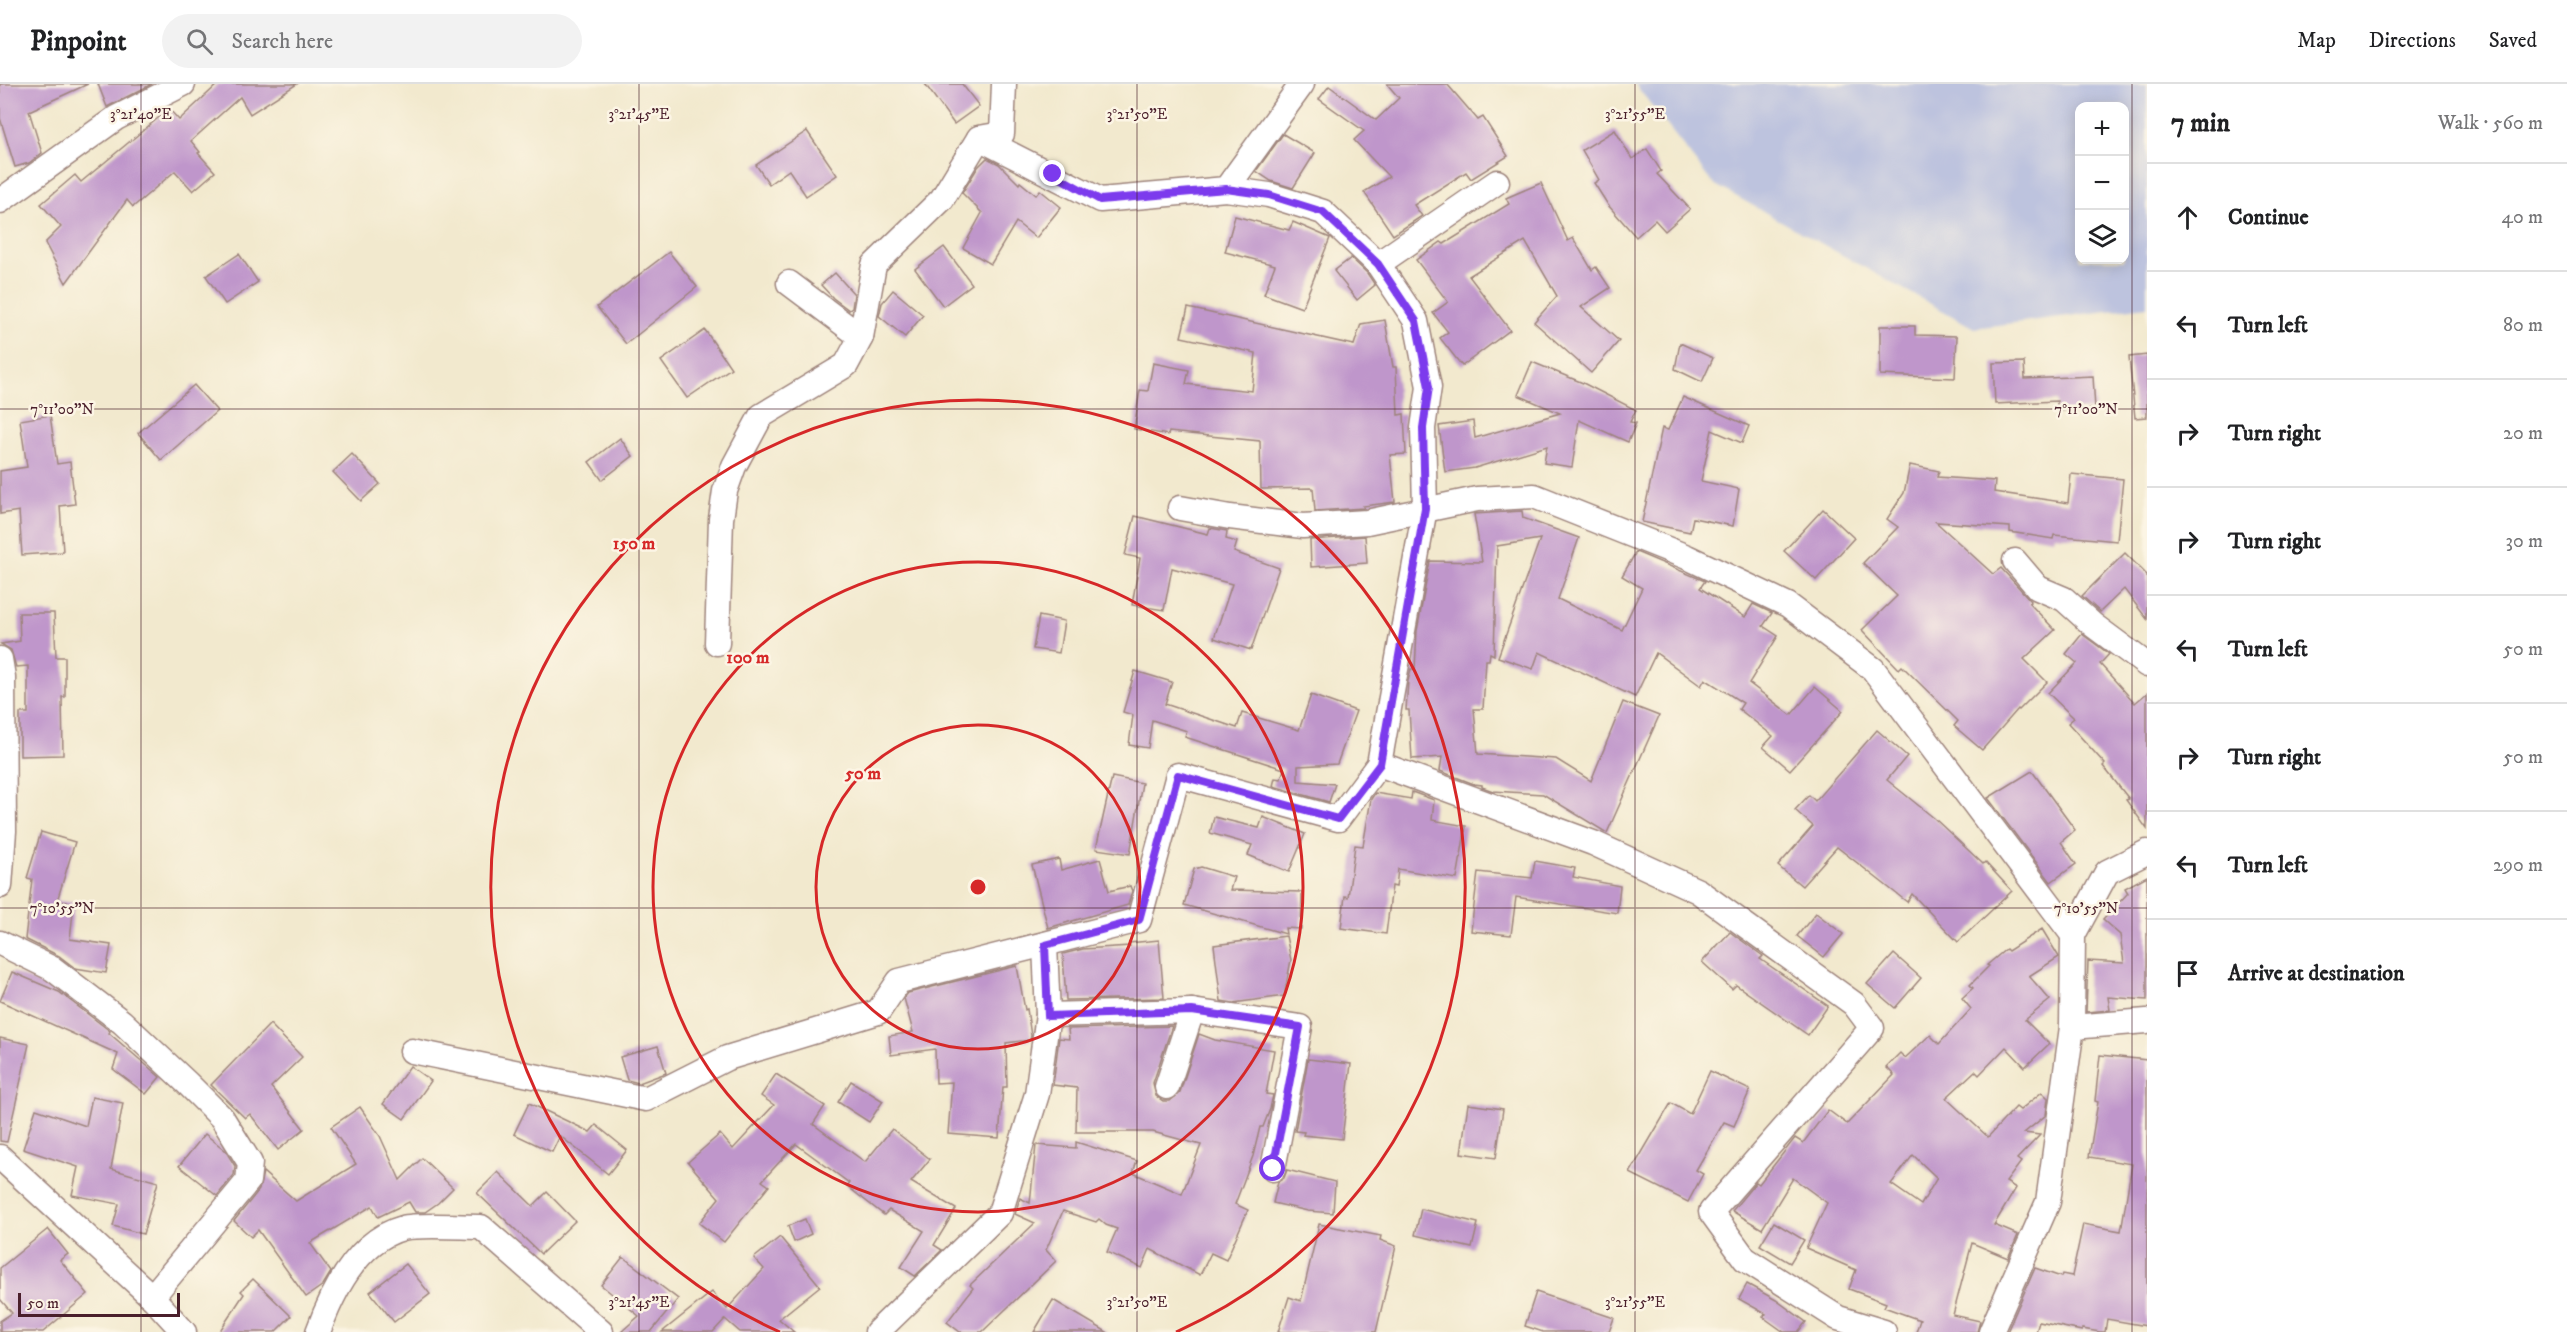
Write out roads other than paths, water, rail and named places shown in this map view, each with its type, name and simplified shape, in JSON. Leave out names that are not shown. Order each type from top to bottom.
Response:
[{"type":"street","points":[[0,201],[116,118],[183,84]]},
{"type":"street","points":[[717,643],[721,519],[725,491],[734,466],[761,416],[846,365],[861,337],[874,265],[942,199],[980,138],[1002,134],[1004,84]]},
{"type":"street","points":[[1226,189],[1302,84]]},
{"type":"street","points":[[412,1051],[646,1100],[728,1058],[878,1011],[899,981],[1139,920],[1178,775],[1338,819],[1380,764],[1425,508],[1423,428],[1429,387],[1416,321],[1378,264],[1323,212],[1269,195],[1226,189],[1100,200],[980,138]]},
{"type":"street","points":[[1378,264],[1497,182]]},
{"type":"street","points":[[789,283],[861,337]]},
{"type":"street","points":[[1180,508],[1303,526],[1367,522],[1425,508],[1477,499],[1534,496],[1687,557],[1788,605],[1873,669],[2073,935]]},
{"type":"street","points":[[2015,561],[2038,588],[2064,599],[2093,625],[2147,665]]},
{"type":"street","points":[[0,659],[3,677],[4,831],[0,886]]},
{"type":"street","points":[[1380,764],[1593,843],[1698,891],[1854,1004],[1872,1028],[1711,1212],[1745,1259],[1838,1318],[1884,1332]]},
{"type":"street","points":[[1991,1332],[2048,1202],[2072,1027],[2073,935],[2108,872],[2147,852]]},
{"type":"street","points":[[0,943],[52,969],[122,1022],[222,1118],[250,1163],[248,1181],[152,1297]]},
{"type":"street","points":[[878,1332],[1000,1213],[1037,1094],[1048,1016],[1045,945]]},
{"type":"street","points":[[1048,1016],[1192,1011],[1300,1027],[1273,1169]]},
{"type":"street","points":[[1167,1087],[1192,1011]]},
{"type":"street","points":[[2072,1027],[2147,1021]]},
{"type":"street","points":[[0,1157],[152,1297],[184,1332]]},
{"type":"street","points":[[318,1332],[328,1303],[348,1272],[374,1243],[403,1228],[481,1227],[601,1332]]}]
